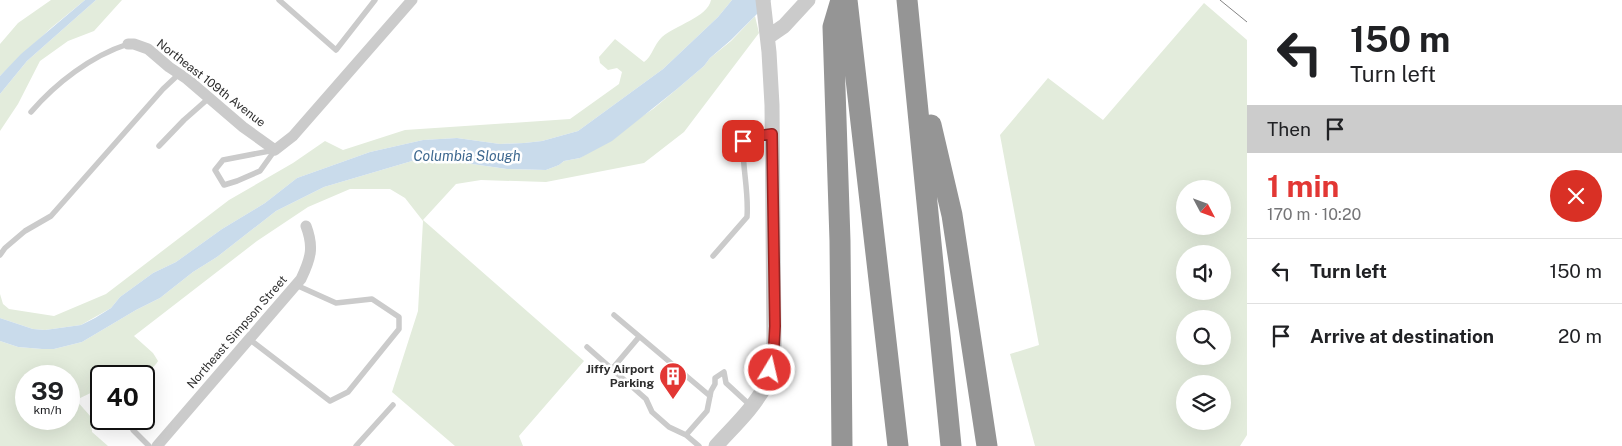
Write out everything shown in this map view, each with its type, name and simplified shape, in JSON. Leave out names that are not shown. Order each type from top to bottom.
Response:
[{"type":"highway","points":[[907,0],[951,446]]},
{"type":"highway","points":[[842,446],[840,251],[833,27],[846,3]]},
{"type":"highway","points":[[846,3],[898,446]]},
{"type":"highway","points":[[911,40],[952,215],[987,446]]},
{"type":"street","points":[[768,38],[784,26],[808,0]]},
{"type":"street","points":[[275,150],[293,136],[408,1]]},
{"type":"street","points":[[716,446],[751,406],[766,383],[773,360],[772,106],[768,38],[763,4]]},
{"type":"street","name":"Northeast 109th Avenue","points":[[128,44],[148,49],[243,127],[275,150]]},
{"type":"street","name":"Northeast Simpson Street","points":[[157,446],[296,285],[308,264],[312,250],[306,226]]},
{"type":"lane","points":[[279,0],[336,50],[376,0]]},
{"type":"lane","points":[[31,112],[46,95],[66,79],[97,58],[128,44]]},
{"type":"lane","points":[[0,255],[5,248],[25,231],[51,216],[163,89],[179,74]]},
{"type":"lane","points":[[159,146],[209,98]]},
{"type":"lane","points":[[713,256],[747,217],[747,182],[742,158],[743,141],[748,137],[772,134]]},
{"type":"lane","points":[[275,150],[260,171],[237,181],[224,185],[215,170],[223,160],[275,150]]},
{"type":"lane","points":[[250,339],[330,401],[348,392],[399,329],[399,317],[372,299],[336,303],[296,285]]},
{"type":"lane","points":[[614,315],[710,396]]},
{"type":"lane","points":[[612,369],[639,337]]},
{"type":"lane","points":[[587,347],[646,399],[652,412],[669,427],[686,434],[699,446]]},
{"type":"lane","points":[[686,434],[707,411],[716,378],[724,372],[726,383],[751,406]]},
{"type":"lane","points":[[356,446],[393,405]]},
{"type":"lane","points":[[133,430],[149,446]]},
{"type":"green space","points":[[51,0],[85,0],[51,28],[0,76],[0,44],[18,23]]},
{"type":"green space","points":[[96,0],[122,0],[94,31],[68,41],[40,61],[18,104],[0,131],[0,94],[27,61]]},
{"type":"green space","points":[[711,0],[732,0],[718,17],[663,69],[578,131],[542,141],[524,143],[500,144],[457,138],[423,140],[370,152],[297,178],[265,203],[222,229],[176,262],[153,273],[120,297],[111,308],[81,325],[45,330],[33,329],[0,318],[0,294],[3,304],[9,309],[54,316],[106,294],[229,200],[293,163],[325,141],[343,150],[405,130],[570,119],[619,84],[622,72],[617,68],[608,70],[600,63],[599,57],[615,39],[644,62],[662,37],[704,11],[709,6]]},
{"type":"green space","points":[[1204,3],[1247,40],[1247,435],[1240,446],[1035,446],[1010,354],[1039,345],[1000,135],[1048,78],[1103,120]]},
{"type":"green space","points":[[755,16],[759,33],[684,132],[644,163],[546,182],[481,180],[456,184],[423,220],[584,361],[519,436],[523,446],[455,446],[392,392],[418,311],[423,221],[405,198],[390,189],[350,189],[308,207],[257,241],[134,336],[153,353],[158,361],[155,365],[90,365],[90,393],[80,398],[80,365],[15,365],[15,430],[80,430],[80,405],[90,416],[90,430],[108,446],[0,446],[0,341],[18,347],[42,349],[54,349],[82,342],[160,298],[276,211],[324,187],[412,161],[465,163],[507,169],[546,170],[564,161],[580,158],[653,109],[704,66],[710,58],[731,41]]},
{"type":"water","points":[[85,0],[96,0],[27,61],[0,94],[0,76],[21,54]]},
{"type":"water","name":"Columbia Slough","points":[[732,0],[771,0],[704,66],[677,89],[612,141],[580,158],[564,161],[546,170],[507,169],[465,163],[412,161],[324,187],[276,211],[160,298],[82,342],[54,349],[42,349],[18,347],[0,341],[0,318],[33,329],[45,330],[81,325],[95,318],[111,308],[120,297],[153,273],[176,262],[222,229],[265,203],[297,178],[370,152],[423,140],[457,138],[500,144],[524,143],[542,141],[578,131],[663,69],[718,17]]},
{"type":"tram line","points":[[1220,0],[1247,22]]},
{"type":"place","name":"Jiffy Airport Parking","points":[[673,400]]},
{"type":"route","points":[[743,141],[748,137],[772,134],[775,326],[773,360],[770,370]]}]
